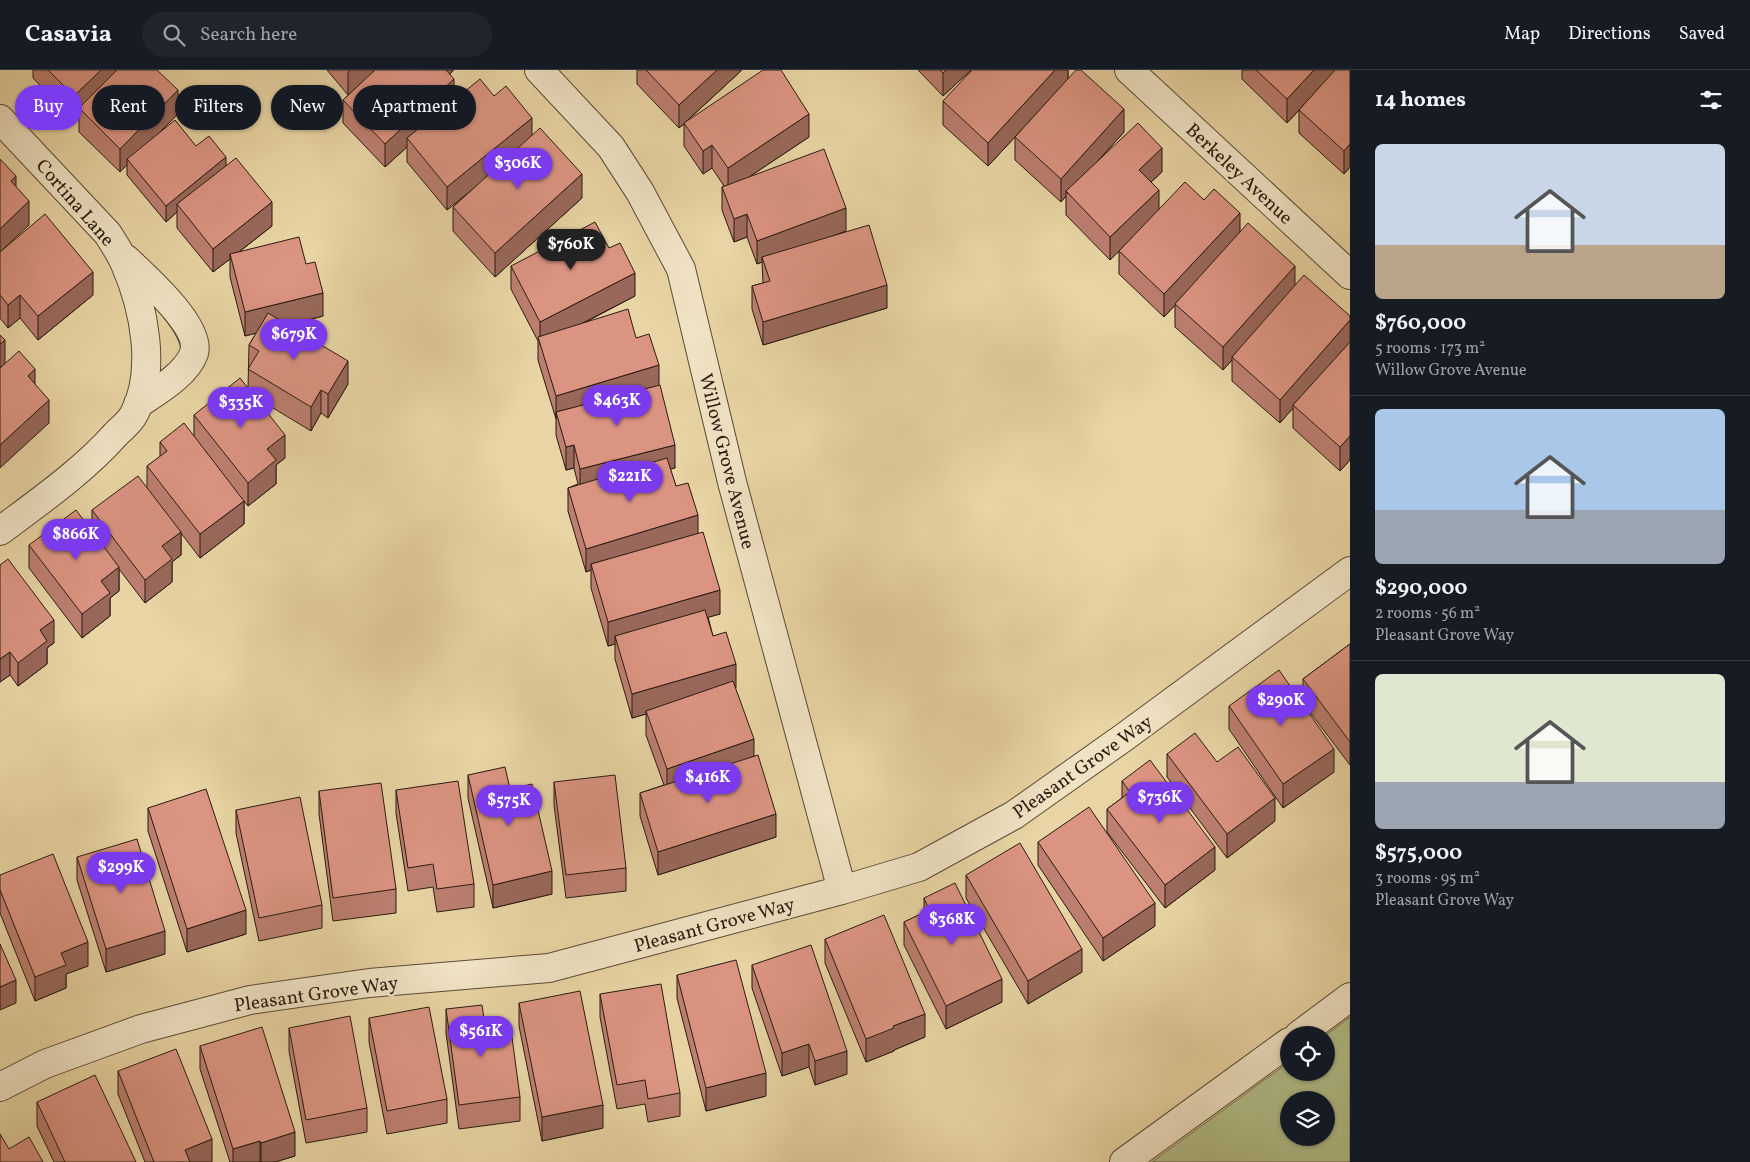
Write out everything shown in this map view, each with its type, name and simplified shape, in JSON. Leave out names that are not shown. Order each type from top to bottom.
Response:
[{"type":"street","name":"Willow Grove Avenue","points":[[539,70],[611,147],[640,192],[682,269],[732,482],[842,890]]},
{"type":"street","name":"Berkeley Avenue","points":[[1129,70],[1350,275]]},
{"type":"street","name":"Cortina Lane","points":[[0,118],[108,234],[125,263],[139,302],[145,341],[145,371],[142,395],[133,416],[100,451],[68,480],[0,531]]},
{"type":"street","points":[[118,251],[168,299],[192,333],[194,352],[183,371],[138,404]]},
{"type":"street","name":"Pleasant Grove Way","points":[[0,1087],[45,1064],[141,1029],[250,1000],[369,983],[549,968],[919,868],[1014,815],[1123,738],[1350,571]]},
{"type":"street","points":[[1311,1026],[1350,997]]},
{"type":"street","points":[[1124,1162],[1280,1049]]},
{"type":"green space","points":[[1350,1017],[1350,1162],[1152,1162],[1280,1069],[1280,1081],[1335,1081],[1335,1028]]},
{"type":"building","points":[[48,70],[101,70],[82,88],[82,85],[63,85]]},
{"type":"building","points":[[117,70],[157,70],[175,87],[175,93],[165,103],[165,85],[102,85]]},
{"type":"building","points":[[375,70],[446,70],[454,79],[448,85],[359,85]]},
{"type":"building","points":[[646,70],[717,70],[679,105]]},
{"type":"building","points":[[763,70],[781,70],[809,114],[728,168],[712,145],[703,151],[684,123]]},
{"type":"building","points":[[972,70],[1055,70],[988,143],[943,101]]},
{"type":"building","points":[[1076,70],[1081,70],[1124,109],[1061,179],[1015,137]]},
{"type":"building","points":[[1256,70],[1314,70],[1287,99]]},
{"type":"building","points":[[1335,70],[1350,70],[1350,144],[1344,151],[1299,110]]},
{"type":"building","points":[[480,79],[494,96],[506,86],[532,118],[447,187],[407,138],[417,130],[476,130],[476,85],[473,85]]},
{"type":"building","points":[[353,91],[353,110],[343,100]]},
{"type":"building","points":[[92,95],[92,121],[82,111],[82,105]]},
{"type":"building","points":[[175,120],[175,130],[183,130],[196,146],[209,136],[226,157],[166,206],[127,159]]},
{"type":"building","points":[[1138,123],[1162,148],[1139,170],[1159,190],[1110,237],[1066,191]]},
{"type":"building","points":[[540,128],[582,174],[495,253],[453,207]]},
{"type":"building","points":[[101,130],[139,130],[120,149]]},
{"type":"building","points":[[372,130],[400,130],[385,144]]},
{"type":"building","points":[[824,149],[846,208],[757,241],[747,214],[734,219],[722,187]]},
{"type":"building","points":[[236,158],[272,202],[213,249],[177,204]]},
{"type":"building","points":[[0,159],[16,176],[11,181],[29,201],[0,229]]},
{"type":"building","points":[[1185,182],[1204,200],[1214,189],[1240,213],[1164,294],[1119,251]]},
{"type":"building","points":[[45,214],[93,272],[38,316],[20,295],[8,305],[0,295],[0,252]]},
{"type":"building","points":[[595,222],[609,248],[620,243],[635,273],[540,322],[511,266]]},
{"type":"building","points":[[1248,223],[1295,266],[1223,347],[1175,304]]},
{"type":"building","points":[[869,225],[887,285],[763,322],[752,286],[770,281],[762,257]]},
{"type":"building","points":[[299,237],[306,264],[315,262],[323,293],[245,312],[230,254]]},
{"type":"building","points":[[1304,275],[1350,316],[1350,320],[1280,400],[1232,357]]},
{"type":"building","points":[[628,309],[636,338],[649,334],[659,365],[556,396],[538,337]]},
{"type":"building","points":[[268,313],[348,361],[328,394],[321,390],[311,407],[248,369],[259,351],[249,345]]},
{"type":"building","points":[[0,335],[5,340],[0,344]]},
{"type":"building","points":[[1350,342],[1350,436],[1340,447],[1293,405]]},
{"type":"building","points":[[19,351],[35,369],[28,376],[49,400],[0,445],[0,368]]},
{"type":"building","points":[[240,378],[285,435],[267,449],[276,460],[248,483],[194,415]]},
{"type":"building","points":[[660,385],[675,445],[580,469],[574,445],[566,447],[556,412]]},
{"type":"building","points":[[184,423],[244,501],[200,534],[147,466],[167,451],[160,442]]},
{"type":"building","points":[[667,458],[676,486],[688,483],[698,515],[586,549],[568,488]]},
{"type":"building","points":[[138,476],[181,532],[162,546],[172,559],[145,580],[92,510]]},
{"type":"building","points":[[76,510],[119,567],[101,581],[110,593],[82,614],[29,545]]},
{"type":"building","points":[[703,532],[720,590],[608,622],[591,564]]},
{"type":"building","points":[[8,559],[54,620],[40,630],[47,641],[18,663],[10,652],[0,659],[0,565]]},
{"type":"building","points":[[705,610],[713,636],[726,632],[736,664],[632,694],[615,636]]},
{"type":"building","points":[[1350,644],[1350,742],[1303,679]]},
{"type":"building","points":[[1279,670],[1334,749],[1283,784],[1229,706]]},
{"type":"building","points":[[733,681],[754,739],[667,769],[646,711]]},
{"type":"building","points":[[1195,733],[1217,762],[1238,747],[1275,798],[1227,834],[1167,754]]},
{"type":"building","points":[[758,755],[776,814],[658,852],[640,793]]},
{"type":"building","points":[[1150,760],[1215,847],[1165,885],[1107,809],[1130,792],[1122,781]]},
{"type":"building","points":[[505,767],[510,789],[532,784],[552,871],[493,885],[468,775]]},
{"type":"building","points":[[615,775],[626,868],[566,875],[554,782]]},
{"type":"building","points":[[458,781],[474,884],[437,889],[433,864],[408,868],[396,790]]},
{"type":"building","points":[[381,783],[396,889],[333,898],[319,791]]},
{"type":"building","points":[[206,789],[246,910],[187,929],[148,808]]},
{"type":"building","points":[[300,797],[322,905],[259,918],[236,810]]},
{"type":"building","points":[[1089,807],[1155,903],[1103,938],[1038,842]]},
{"type":"building","points":[[137,839],[165,931],[106,949],[77,857]]},
{"type":"building","points":[[1020,843],[1082,949],[1028,981],[966,875]]},
{"type":"building","points":[[53,854],[88,942],[61,953],[66,965],[35,977],[0,890],[0,875]]},
{"type":"building","points":[[955,883],[1002,979],[946,1006],[904,922],[929,910],[924,898]]},
{"type":"building","points":[[884,915],[925,1014],[866,1039],[825,939]]},
{"type":"building","points":[[0,944],[16,980],[0,987]]},
{"type":"building","points":[[811,945],[847,1051],[815,1061],[809,1044],[782,1053],[752,965]]},
{"type":"building","points":[[736,960],[766,1073],[706,1088],[677,975]]},
{"type":"building","points":[[661,984],[680,1093],[648,1099],[645,1080],[617,1085],[600,994]]},
{"type":"building","points":[[580,991],[603,1105],[542,1117],[519,1003]]},
{"type":"building","points":[[482,1005],[486,1032],[511,1030],[520,1097],[459,1105],[446,1009]]},
{"type":"building","points":[[429,1007],[447,1099],[387,1111],[369,1018]]},
{"type":"building","points":[[350,1016],[367,1108],[306,1120],[289,1028]]},
{"type":"building","points":[[262,1027],[295,1132],[261,1143],[260,1141],[233,1149],[200,1046]]},
{"type":"building","points":[[176,1049],[212,1139],[185,1150],[190,1162],[154,1162],[118,1071]]},
{"type":"building","points":[[95,1075],[136,1162],[65,1162],[37,1102]]},
{"type":"building","points":[[0,1134],[9,1149],[29,1137],[43,1162],[0,1162]]}]
